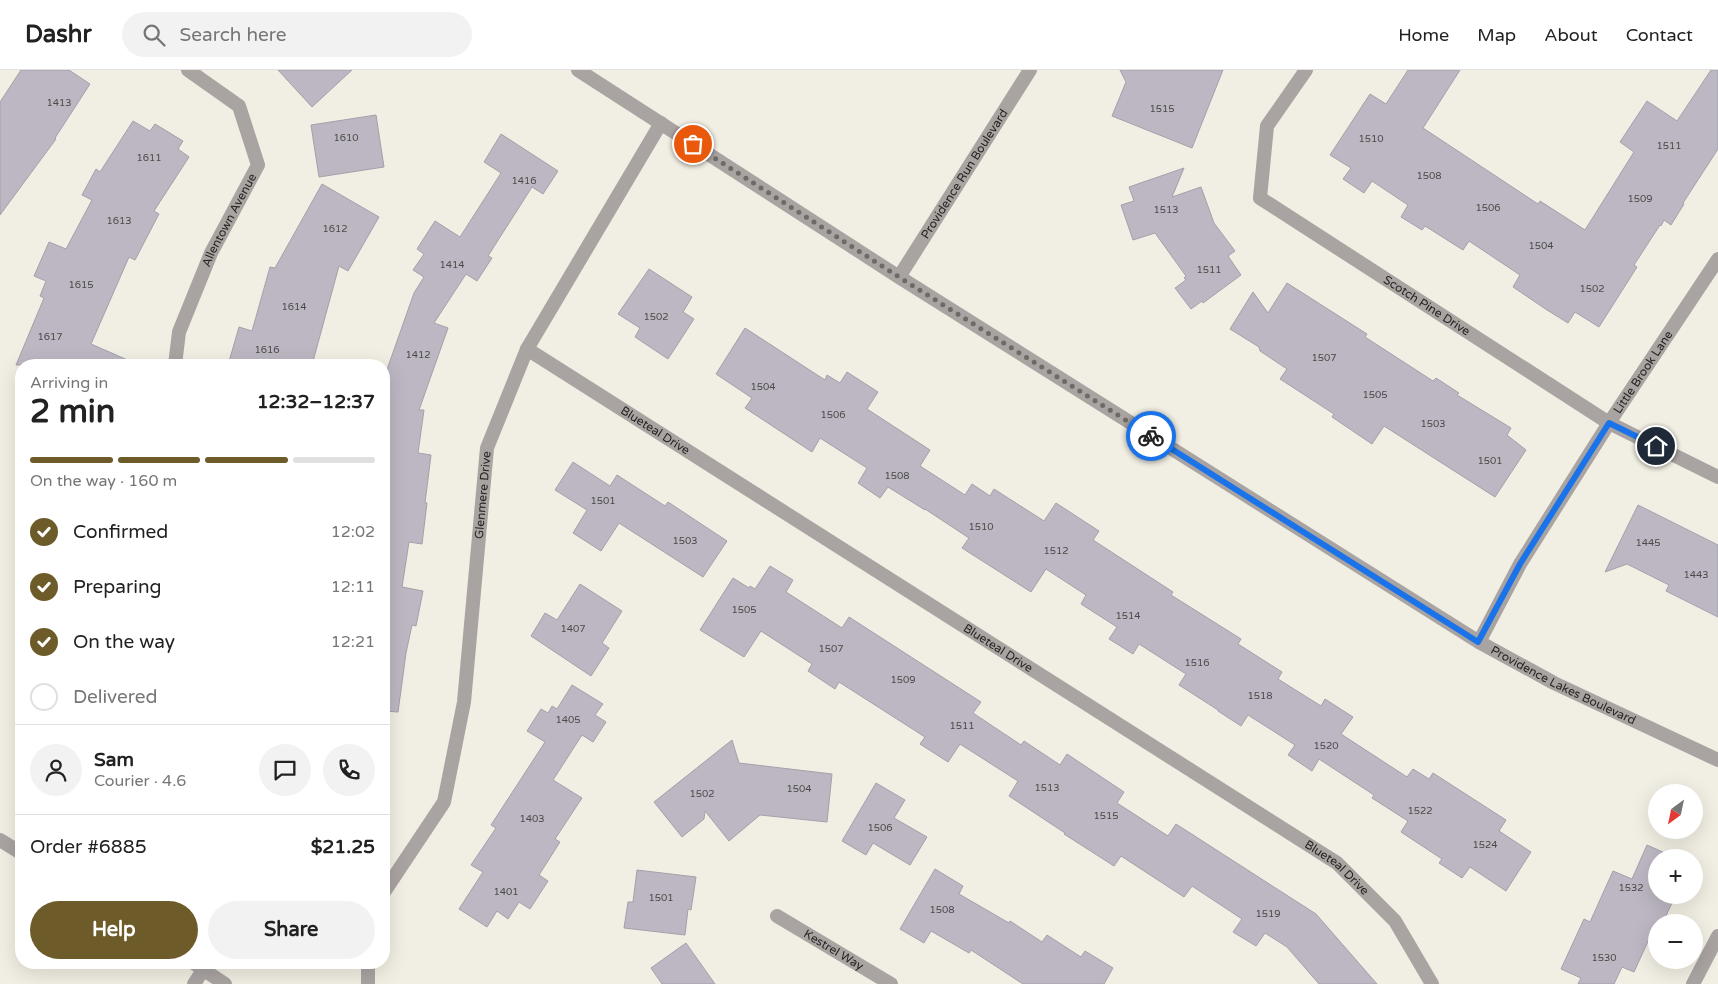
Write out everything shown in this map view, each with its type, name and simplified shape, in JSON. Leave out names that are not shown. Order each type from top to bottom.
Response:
[{"type":"street","name":"Allentown Avenue","points":[[176,359],[179,332],[211,253],[258,164],[239,106],[188,70]]},
{"type":"street","name":"Providence Lakes Boulevard","points":[[578,70],[899,277],[1478,642],[1554,683],[1718,760]]},
{"type":"street","name":"Providence Run Boulevard","points":[[899,277],[1030,70]]},
{"type":"street","name":"Scotch Pine Drive","points":[[1306,70],[1267,126],[1260,198],[1609,423],[1718,477]]},
{"type":"street","name":"Glenmere Drive","points":[[390,883],[444,802],[464,702],[486,448],[527,349],[661,123]]},
{"type":"street","name":"Little Brook Lane","points":[[1478,642],[1520,564],[1609,423],[1718,259]]},
{"type":"street","name":"Blueteal Drive","points":[[527,349],[1337,863],[1395,920],[1432,984]]},
{"type":"street","points":[[0,840],[15,849]]},
{"type":"street","name":"Kestrel Way","points":[[777,916],[891,984]]},
{"type":"street","points":[[1693,984],[1718,936]]},
{"type":"street","points":[[194,984],[197,969]]},
{"type":"street","points":[[202,969],[225,984]]},
{"type":"street","points":[[368,969],[368,984]]},
{"type":"building","points":[[21,70],[69,70],[90,84],[56,139],[0,215],[0,102]]},
{"type":"building","points":[[278,70],[352,70],[312,107]]},
{"type":"building","points":[[1120,70],[1223,70],[1192,148],[1112,116],[1126,82]]},
{"type":"building","points":[[1408,70],[1460,70],[1423,128],[1538,204],[1540,201],[1585,230],[1634,152],[1620,142],[1647,101],[1677,121],[1711,70],[1718,70],[1718,149],[1671,225],[1664,220],[1660,225],[1634,265],[1637,267],[1599,327],[1575,312],[1568,323],[1547,310],[1513,287],[1520,275],[1469,241],[1463,250],[1425,226],[1422,230],[1401,217],[1408,205],[1372,181],[1364,193],[1343,179],[1351,168],[1330,155],[1370,94],[1386,104]]},
{"type":"building","points":[[376,115],[384,167],[319,177],[311,125]]},
{"type":"building","points":[[133,121],[150,131],[155,124],[183,141],[178,149],[189,157],[154,211],[159,214],[135,260],[129,257],[91,344],[125,359],[19,359],[44,298],[40,296],[46,281],[34,276],[49,242],[66,249],[92,200],[82,195],[96,169],[100,172]]},
{"type":"building","points":[[501,134],[558,171],[543,194],[532,187],[488,256],[492,258],[477,281],[466,274],[434,323],[448,328],[419,410],[424,410],[418,453],[431,455],[425,503],[427,503],[422,544],[409,542],[402,587],[423,591],[416,626],[412,625],[406,653],[398,712],[390,711],[390,361],[414,293],[424,277],[413,270],[424,254],[417,249],[435,221],[460,237],[501,173],[484,162]]},
{"type":"building","points":[[1184,168],[1172,197],[1201,187],[1214,223],[1235,251],[1228,256],[1241,275],[1203,303],[1202,301],[1191,309],[1175,288],[1186,280],[1184,278],[1186,276],[1155,233],[1133,240],[1121,205],[1134,201],[1129,187]]},
{"type":"building","points":[[322,184],[379,217],[348,271],[339,266],[314,359],[230,359],[239,327],[252,331],[270,267],[275,268]]},
{"type":"building","points":[[649,269],[692,297],[683,312],[694,319],[668,359],[635,337],[640,328],[618,314]]},
{"type":"building","points":[[1287,283],[1367,334],[1365,337],[1433,381],[1436,378],[1459,393],[1457,395],[1511,428],[1507,435],[1526,450],[1495,497],[1384,426],[1372,444],[1332,417],[1334,414],[1280,379],[1287,369],[1260,351],[1259,347],[1230,329],[1253,292],[1268,313]]},
{"type":"building","points":[[745,328],[825,380],[827,375],[840,383],[847,372],[878,392],[867,409],[930,450],[920,466],[965,495],[972,484],[990,496],[994,489],[1044,521],[1056,503],[1099,531],[1093,540],[1173,592],[1171,595],[1241,639],[1238,644],[1282,672],[1278,679],[1321,706],[1325,699],[1353,717],[1341,734],[1407,777],[1413,769],[1429,779],[1433,773],[1506,820],[1499,831],[1531,852],[1506,891],[1470,867],[1462,878],[1439,863],[1442,859],[1401,832],[1408,821],[1372,798],[1374,795],[1319,759],[1312,771],[1288,755],[1295,745],[1248,715],[1241,726],[1179,685],[1186,674],[1139,644],[1133,654],[1109,639],[1117,627],[1081,604],[1086,595],[1046,569],[1031,592],[962,548],[969,538],[925,509],[888,487],[880,498],[858,483],[867,468],[820,438],[812,452],[745,408],[752,398],[716,374]]},
{"type":"building","points":[[573,462],[610,486],[617,475],[665,506],[668,502],[727,541],[703,577],[619,523],[601,551],[573,533],[587,510],[555,490]]},
{"type":"building","points":[[1638,505],[1718,545],[1718,617],[1666,591],[1669,585],[1627,564],[1605,572]]},
{"type":"building","points":[[770,566],[793,580],[786,592],[842,628],[849,617],[981,702],[973,713],[1021,745],[1024,741],[1060,765],[1067,754],[1124,792],[1117,803],[1168,836],[1176,824],[1316,914],[1377,984],[1319,984],[1287,947],[1265,933],[1256,946],[1233,932],[1242,919],[1192,886],[1184,897],[1121,856],[1114,866],[1009,796],[1018,781],[960,744],[948,762],[920,744],[925,737],[839,682],[835,689],[808,671],[812,664],[761,631],[744,657],[700,630],[733,578],[749,588],[750,586],[755,589]]},
{"type":"building","points":[[580,584],[622,611],[602,643],[609,648],[591,676],[531,636],[545,613],[557,620]]},
{"type":"building","points":[[572,685],[603,704],[595,715],[606,722],[593,742],[582,735],[553,780],[582,798],[555,839],[560,842],[539,875],[548,881],[530,909],[519,902],[508,919],[497,911],[487,927],[459,909],[483,872],[471,865],[496,828],[491,825],[545,742],[527,731],[541,709],[548,713],[552,706],[557,709]]},
{"type":"building","points":[[732,740],[739,763],[832,774],[827,822],[760,815],[729,841],[705,811],[704,819],[682,837],[654,802]]},
{"type":"building","points":[[876,783],[905,800],[894,818],[927,837],[910,865],[873,843],[866,855],[842,841]]},
{"type":"building","points":[[1647,845],[1656,849],[1648,849],[1648,904],[1672,904],[1667,914],[1648,914],[1648,941],[1634,972],[1622,967],[1614,984],[1578,984],[1581,978],[1561,969],[1584,919],[1590,922],[1613,871],[1632,879]]},
{"type":"building","points":[[935,869],[963,886],[959,894],[1009,923],[1010,921],[1042,942],[1047,935],[1081,957],[1085,951],[1113,968],[1104,984],[1023,984],[971,950],[969,953],[931,931],[924,943],[900,929]]},
{"type":"building","points":[[637,870],[696,877],[691,910],[688,909],[685,935],[624,928],[628,902],[633,902]]},
{"type":"building","points":[[686,943],[715,984],[662,984],[651,968]]},
{"type":"way so far","points":[[693,144],[1151,436]]},
{"type":"route","points":[[1151,436],[1478,642],[1520,564],[1609,423],[1656,446]]}]
